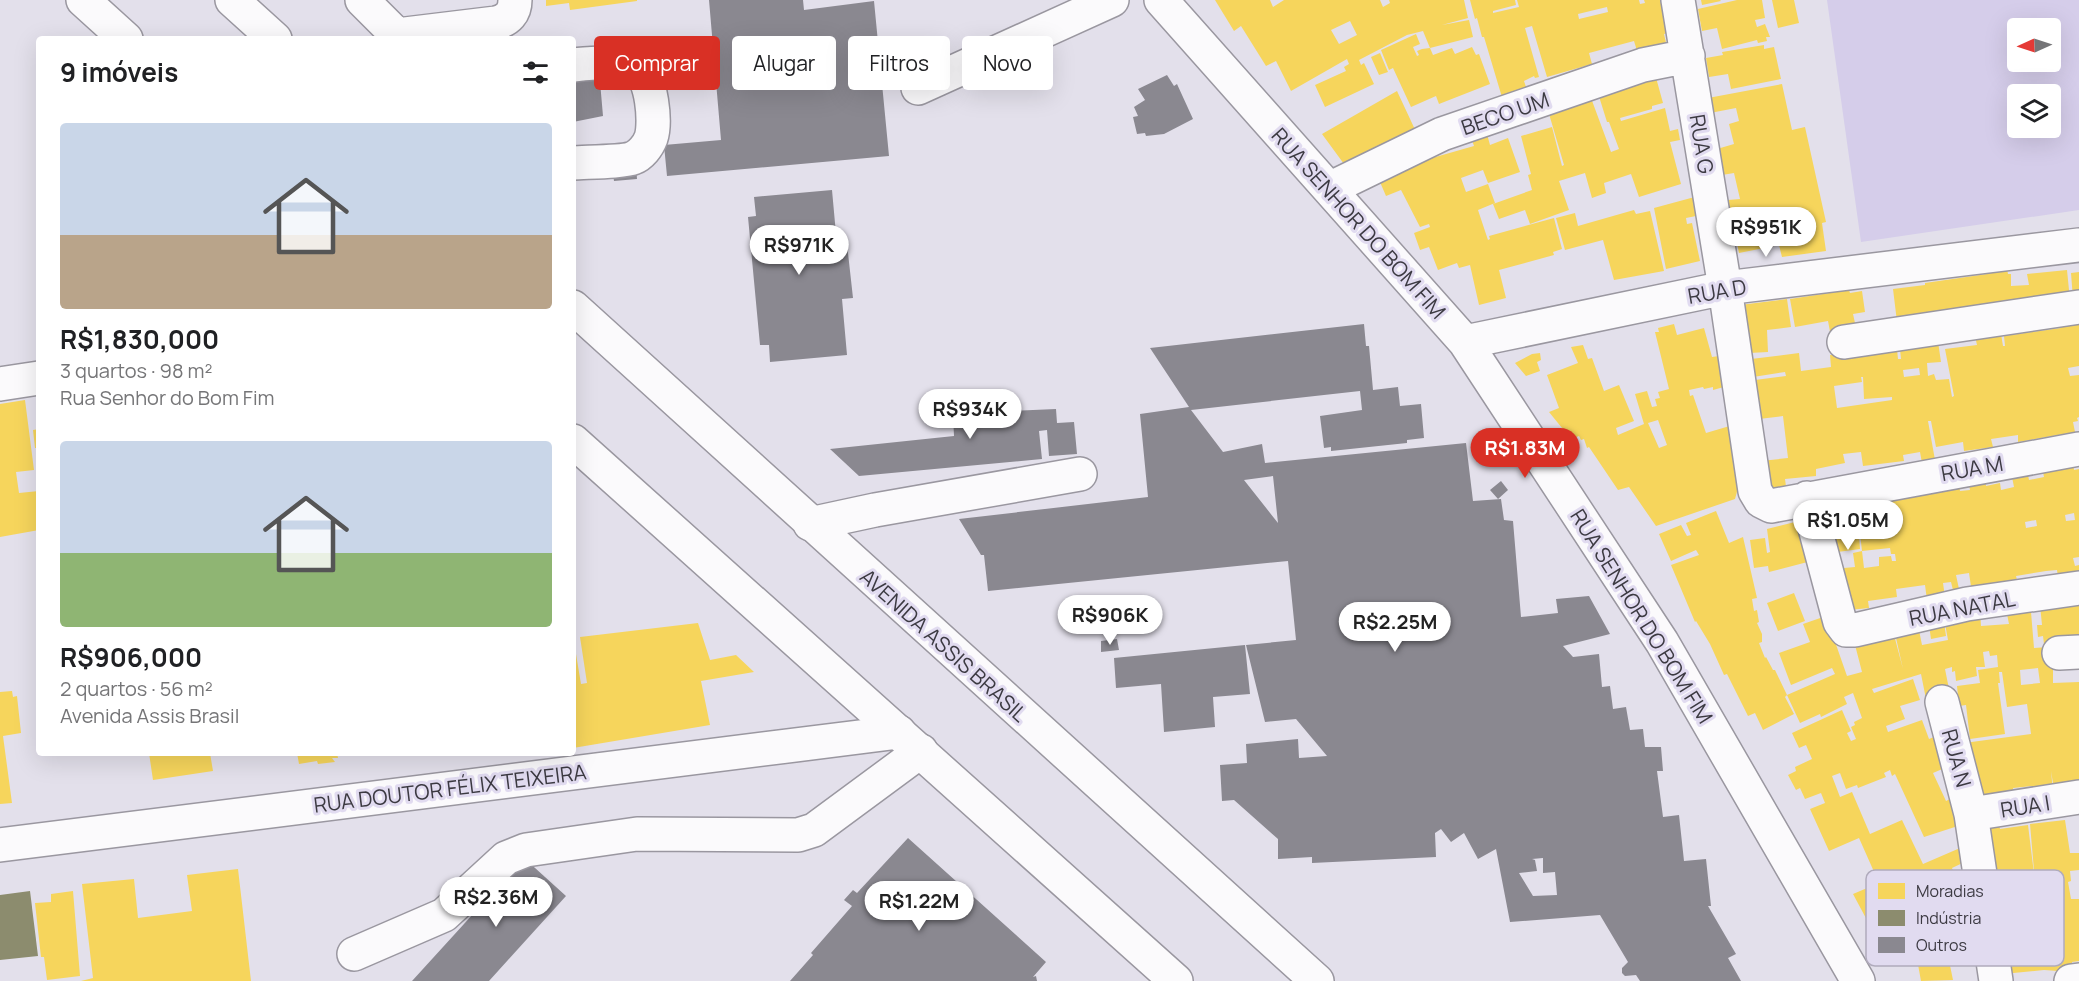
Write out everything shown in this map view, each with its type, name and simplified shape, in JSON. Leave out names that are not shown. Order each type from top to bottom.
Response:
[{"type":"street","points":[[83,0],[123,36]]},
{"type":"street","points":[[232,0],[272,36]]},
{"type":"street","points":[[362,0],[394,36]]},
{"type":"street","points":[[402,36],[505,21],[511,15],[515,0]]},
{"type":"street","points":[[950,73],[1112,0]]},
{"type":"street","name":"RUA G","points":[[1678,0],[1755,490],[1761,501]]},
{"type":"street","name":"RUA SENHOR DO BOM FIM","points":[[1172,3],[1329,189],[1465,342],[1662,642],[1858,981]]},
{"type":"street","name":"BECO UM","points":[[1329,189],[1442,134],[1643,65],[1688,56]]},
{"type":"street","points":[[576,65],[602,62],[631,68],[643,74],[649,86],[653,127],[647,147],[632,158],[576,163]]},
{"type":"street","name":"RUA D","points":[[1465,342],[1725,288],[2079,245]]},
{"type":"street","points":[[1844,342],[2079,307]]},
{"type":"street","name":"AVENIDA ASSIS BRASIL","points":[[576,310],[1317,981]]},
{"type":"street","points":[[0,384],[36,378]]},
{"type":"street","points":[[576,444],[1176,981]]},
{"type":"street","name":"RUA M","points":[[1761,501],[1772,506],[2079,449]]},
{"type":"street","points":[[810,524],[875,510],[1080,474]]},
{"type":"street","name":"RUA NATAL","points":[[1807,498],[1840,622],[1846,630],[1855,630],[1968,604],[2079,588]]},
{"type":"street","name":"RUA N","points":[[1942,702],[1971,814],[1979,870]]},
{"type":"street","points":[[354,954],[444,915],[506,858],[526,850],[637,834],[798,835],[814,830],[880,783],[910,741]]},
{"type":"street","name":"RUA DOUTOR FÉLIX TEIXEIRA","points":[[0,845],[910,741]]},
{"type":"street","name":"RUA I","points":[[1971,814],[2079,797]]},
{"type":"street","name":"RUA N","points":[[1994,966],[1996,981]]},
{"type":"street","points":[[2071,981],[2079,980]]},
{"type":"shaded area","points":[[1827,0],[2079,0],[2079,210],[1861,242]]},
{"type":"building: Moradias","points":[[546,0],[637,1],[570,10],[569,3],[546,6]]},
{"type":"building: Moradias","points":[[1215,0],[1270,0],[1273,7],[1284,0],[1380,0],[1383,7],[1390,3],[1389,0],[1464,0],[1468,18],[1442,25],[1469,20],[1473,37],[1430,48],[1423,31],[1407,35],[1359,60],[1361,65],[1364,63],[1374,84],[1325,107],[1315,85],[1346,71],[1344,67],[1349,64],[1347,59],[1291,91],[1276,61],[1266,66],[1241,26],[1234,31]],"holes":[[[1350,21],[1357,35],[1339,44],[1331,30]]]},
{"type":"building: Moradias","points":[[1470,0],[1515,0],[1516,5],[1493,11],[1493,13],[1519,7],[1517,0],[1639,0],[1640,4],[1645,3],[1644,0],[1660,0],[1664,15],[1673,32],[1664,34],[1667,47],[1638,54],[1634,41],[1589,53],[1592,64],[1547,77],[1532,26],[1525,28],[1539,77],[1534,76],[1524,81],[1528,93],[1504,104],[1484,37],[1482,37],[1477,18],[1475,19]],"holes":[[[1607,7],[1608,12],[1579,19],[1578,14]]]},
{"type":"building: Moradias","points":[[1701,0],[1720,0],[1721,1],[1702,5]]},
{"type":"building: Moradias","points":[[1737,0],[1762,0],[1765,18],[1755,20],[1757,27],[1765,24],[1770,37],[1766,37],[1767,41],[1758,43],[1757,40],[1722,49],[1717,28],[1702,31],[1698,9]]},
{"type":"building: Moradias","points":[[1772,0],[1794,0],[1799,23],[1778,28]]},
{"type":"building: Moradias","points":[[1416,34],[1420,44],[1413,47],[1417,56],[1419,55],[1417,51],[1422,49],[1430,48],[1433,55],[1452,48],[1455,54],[1472,47],[1476,55],[1479,54],[1490,84],[1439,104],[1436,96],[1411,107],[1393,68],[1389,70],[1381,50]]},
{"type":"building: Moradias","points":[[1764,45],[1764,49],[1774,47],[1781,79],[1731,89],[1728,74],[1709,77],[1706,58],[1723,55],[1722,52]]},
{"type":"building: Moradias","points":[[1380,53],[1388,72],[1379,75],[1371,57]]},
{"type":"building: Moradias","points":[[1655,74],[1663,103],[1652,106],[1652,109],[1620,118],[1621,121],[1665,108],[1670,131],[1678,129],[1680,140],[1670,142],[1681,184],[1639,197],[1631,174],[1604,183],[1606,193],[1592,198],[1585,173],[1559,181],[1569,210],[1530,224],[1525,210],[1499,219],[1493,204],[1532,190],[1528,175],[1531,174],[1521,136],[1552,127],[1562,166],[1564,165],[1547,107],[1591,98],[1611,152],[1619,149],[1609,122],[1607,122],[1597,90]]},
{"type":"building: Moradias","points":[[1782,84],[1792,130],[1805,127],[1826,222],[1822,223],[1826,251],[1782,257],[1779,245],[1739,253],[1728,200],[1740,199],[1734,173],[1722,175],[1717,149],[1734,144],[1729,124],[1739,121],[1736,108],[1710,113],[1708,98]]},
{"type":"building: Moradias","points":[[1397,91],[1418,136],[1344,164],[1322,134]]},
{"type":"building: Moradias","points":[[1487,134],[1490,145],[1508,138],[1520,172],[1488,183],[1483,170],[1461,178],[1466,192],[1488,184],[1495,203],[1478,210],[1488,240],[1489,236],[1554,218],[1562,249],[1553,252],[1554,255],[1499,270],[1506,298],[1479,305],[1470,265],[1459,268],[1457,263],[1438,270],[1429,247],[1420,250],[1414,233],[1430,227],[1429,224],[1420,227],[1401,190],[1386,196],[1377,175],[1429,151],[1432,158],[1474,146],[1472,140]]},
{"type":"building: Moradias","points":[[1702,195],[1706,214],[1686,218],[1687,224],[1692,223],[1700,261],[1666,269],[1654,208]]},
{"type":"building: Moradias","points":[[1634,210],[1636,214],[1650,211],[1664,271],[1614,280],[1603,240],[1565,250],[1556,218],[1575,213],[1578,226]]},
{"type":"building: Moradias","points":[[2007,269],[2008,274],[2011,274],[2011,286],[2029,285],[2027,274],[2067,270],[2070,300],[1898,330],[1893,289]]},
{"type":"building: Moradias","points":[[2079,272],[2079,298],[2073,299],[2071,273]]},
{"type":"building: Moradias","points":[[1849,290],[1850,293],[1862,291],[1865,312],[1853,314],[1857,332],[1831,337],[1828,321],[1795,327],[1790,299]]},
{"type":"building: Moradias","points":[[1787,299],[1791,327],[1767,330],[1768,352],[1749,353],[1748,333],[1744,333],[1740,305]]},
{"type":"building: Moradias","points":[[2079,313],[2079,366],[2068,368],[2070,376],[2079,375],[2079,417],[2078,421],[2073,422],[2075,432],[2018,442],[2018,435],[1991,439],[1993,447],[1964,451],[1963,442],[1936,447],[1931,421],[1928,421],[1935,460],[1922,463],[1920,452],[1903,455],[1904,461],[1863,466],[1861,452],[1843,454],[1845,463],[1816,469],[1816,476],[1785,479],[1787,494],[1764,496],[1761,461],[1788,458],[1783,416],[1759,419],[1755,380],[1786,376],[1785,372],[1753,377],[1751,359],[1799,353],[1801,371],[1831,367],[1830,355],[1858,351],[1858,355],[1885,353],[1883,341],[1896,339],[1898,359],[1901,359],[1899,339],[1937,335],[1941,362],[1927,363],[1928,376],[1934,374],[1936,380],[1949,379],[1952,397],[1954,396],[1945,349],[1977,345],[1975,336],[2001,334],[2003,346],[2005,346],[2004,336],[2061,328],[2059,316]],"holes":[[[1919,368],[1920,375],[1904,377],[1903,370]],[[1861,377],[1863,377],[1864,399],[1892,397],[1892,400],[1837,408],[1834,386],[1862,382]]]},
{"type":"building: Moradias","points":[[1674,324],[1677,335],[1704,328],[1712,357],[1726,355],[1731,385],[1713,390],[1713,387],[1704,389],[1703,387],[1689,390],[1690,396],[1693,395],[1706,433],[1733,425],[1741,477],[1735,499],[1656,526],[1629,487],[1618,490],[1589,447],[1587,448],[1584,439],[1581,440],[1579,436],[1571,439],[1549,412],[1559,408],[1547,375],[1578,363],[1571,347],[1583,345],[1588,359],[1592,358],[1604,391],[1619,385],[1634,421],[1616,428],[1618,435],[1644,424],[1635,394],[1647,391],[1652,407],[1657,406],[1655,399],[1660,398],[1658,392],[1669,389],[1655,332],[1659,332],[1658,328]],"holes":[[[1658,420],[1667,445],[1659,448],[1648,423]]]},
{"type":"building: Moradias","points":[[1540,353],[1541,360],[1537,362],[1540,371],[1526,376],[1515,363],[1532,354]]},
{"type":"building: Moradias","points":[[25,400],[34,470],[16,472],[19,493],[36,491],[36,531],[0,537],[0,404]]},
{"type":"building: Moradias","points":[[33,430],[36,430],[36,448],[35,448]]},
{"type":"building: Moradias","points":[[2073,463],[2074,470],[2079,469],[2079,557],[2073,558],[2075,566],[2079,565],[2079,581],[2059,584],[2057,570],[2046,571],[2016,576],[2019,588],[1972,593],[1969,573],[1956,575],[1959,589],[1953,590],[1951,582],[1943,583],[1945,597],[1927,600],[1925,585],[1896,589],[1897,597],[1868,601],[1869,608],[1849,610],[1844,568],[1855,567],[1853,553],[1862,551],[1857,507],[1860,549],[1830,553],[1819,501],[1868,496],[1869,508],[1884,506],[1883,496],[1958,479],[1960,491],[1970,490],[1968,479],[1985,477],[1986,486],[2000,483],[2001,490],[2014,487],[2011,472],[2027,470],[2029,480],[2044,477],[2042,467]],"holes":[[[2074,513],[2075,520],[2066,521],[2065,515]],[[2036,520],[2037,526],[2026,528],[2025,522]],[[1890,548],[1891,554],[1895,554],[1896,561],[1892,561],[1891,556],[1879,557],[1879,566],[1864,568],[1862,551]]]},
{"type":"building: Moradias","points":[[1716,511],[1729,543],[1743,537],[1757,598],[1752,599],[1762,634],[1762,642],[1759,643],[1765,658],[1775,670],[1794,714],[1763,730],[1755,713],[1748,716],[1727,674],[1724,675],[1710,644],[1695,622],[1671,565],[1699,555],[1696,550],[1671,561],[1659,534],[1681,525],[1687,536],[1691,535],[1686,523]]},
{"type":"building: Moradias","points":[[1807,519],[1819,559],[1769,572],[1768,566],[1754,568],[1750,540],[1765,538],[1767,553],[1770,552],[1767,529]]},
{"type":"building: Moradias","points":[[1794,593],[1805,621],[1778,631],[1767,603]]},
{"type":"building: Moradias","points":[[2079,600],[2079,640],[2044,644],[2043,636],[2038,637],[2037,625],[2042,625],[2040,605]]},
{"type":"building: Moradias","points":[[1980,611],[1981,626],[2009,624],[2007,614],[2031,612],[2034,648],[2048,647],[2053,663],[2053,683],[2079,682],[2079,787],[2054,789],[2051,771],[2053,791],[2032,792],[2032,786],[2013,788],[2014,794],[1973,798],[1964,743],[2031,734],[2027,704],[2007,707],[2002,672],[1999,672],[2000,683],[1998,683],[2005,734],[1970,739],[1966,705],[1959,706],[1957,686],[1980,683],[1978,670],[1998,667],[1997,655],[1990,656],[1989,651],[1983,652],[1985,667],[1976,667],[1977,676],[1956,681],[1952,667],[1945,669],[1950,694],[1926,699],[1921,674],[1872,689],[1874,693],[1913,679],[1920,700],[1900,706],[1905,719],[1886,726],[1888,732],[1922,720],[1929,739],[1939,735],[1947,767],[1933,773],[1946,801],[1954,797],[1961,825],[1924,837],[1895,774],[1892,776],[1890,770],[1884,773],[1886,777],[1858,788],[1857,785],[1846,789],[1840,773],[1832,776],[1840,797],[1852,792],[1870,834],[1902,820],[1923,864],[1967,845],[1971,859],[1952,868],[1953,870],[1873,870],[1859,838],[1829,851],[1810,809],[1825,803],[1821,793],[1805,799],[1800,788],[1796,790],[1788,775],[1796,771],[1795,767],[1812,759],[1806,745],[1799,748],[1792,733],[1842,710],[1851,731],[1847,733],[1851,741],[1856,739],[1851,727],[1855,725],[1854,722],[1862,718],[1853,693],[1844,697],[1847,704],[1821,717],[1820,714],[1800,723],[1787,695],[1835,674],[1832,668],[1791,685],[1779,653],[1810,642],[1803,624],[1826,616],[1847,676],[1862,672],[1854,641],[1893,631],[1903,669],[1894,629],[1918,625],[1922,645],[1948,640],[1944,618]],"holes":[[[2038,668],[2040,683],[2021,685],[2020,670]]]},
{"type":"building: Moradias","points":[[1943,615],[1946,636],[1931,639],[1928,618]]},
{"type":"building: Moradias","points":[[698,623],[710,660],[736,655],[754,672],[701,681],[710,725],[576,747],[576,654],[581,684],[587,683],[580,637]]},
{"type":"building: Moradias","points":[[12,691],[13,697],[17,696],[21,733],[3,736],[12,803],[0,804],[0,692]]},
{"type":"building: Moradias","points":[[149,756],[210,756],[213,771],[153,780]]},
{"type":"building: Moradias","points":[[298,756],[338,756],[338,758],[332,758],[335,762],[318,764],[317,761],[299,764]]},
{"type":"building: Moradias","points":[[2065,820],[2070,853],[2079,853],[2079,870],[2070,871],[2071,881],[2068,882],[2071,899],[2079,899],[2079,961],[2072,962],[2072,972],[2044,970],[2003,974],[2002,966],[2064,966],[2064,870],[2034,870],[2030,824]]},
{"type":"building: Moradias","points":[[1999,825],[2000,829],[2028,825],[2034,870],[1988,870],[1981,828]]},
{"type":"building: Moradias","points":[[238,869],[251,981],[81,981],[93,978],[82,884],[134,879],[138,918],[192,911],[187,875]]},
{"type":"building: Moradias","points":[[1866,888],[1866,918],[1853,894]]},
{"type":"building: Moradias","points":[[73,891],[80,976],[47,980],[44,957],[41,957],[35,903],[51,902],[51,894]]},
{"type":"building: Moradias","points":[[1918,966],[1950,966],[1953,980],[1921,981]]},
{"type":"building: Indústria","points":[[30,891],[38,956],[0,960],[0,895]]},
{"type":"building: Outros","points":[[709,0],[803,0],[804,10],[874,1],[877,36],[848,36],[848,90],[883,90],[889,156],[667,176],[664,145],[721,140],[717,90],[720,90],[720,36],[712,36]]},
{"type":"building: Outros","points":[[594,71],[594,90],[601,90],[603,116],[576,121],[576,73]]},
{"type":"building: Outros","points":[[1167,75],[1174,86],[1177,84],[1193,119],[1164,134],[1146,136],[1145,133],[1137,134],[1133,117],[1138,116],[1134,107],[1145,100],[1138,89]]},
{"type":"building: Outros","points":[[636,165],[637,179],[614,181],[612,168]]},
{"type":"building: Outros","points":[[832,190],[837,245],[847,244],[853,298],[842,299],[847,355],[770,362],[769,345],[760,345],[748,217],[756,216],[754,197]]},
{"type":"building: Outros","points":[[1364,324],[1366,346],[1369,346],[1373,390],[1398,387],[1400,406],[1421,404],[1424,438],[1407,440],[1407,443],[1331,451],[1331,447],[1324,448],[1320,416],[1362,410],[1360,391],[1191,410],[1223,452],[1262,444],[1265,463],[1466,443],[1473,501],[1501,499],[1504,520],[1513,521],[1521,617],[1558,613],[1556,599],[1589,596],[1610,634],[1563,646],[1573,657],[1599,654],[1602,687],[1610,686],[1613,709],[1626,707],[1630,730],[1643,729],[1645,747],[1661,747],[1663,771],[1657,771],[1663,817],[1679,815],[1684,861],[1706,859],[1711,906],[1708,906],[1736,954],[1728,958],[1741,981],[1640,981],[1636,975],[1625,976],[1622,968],[1628,962],[1600,915],[1510,922],[1496,849],[1478,859],[1464,833],[1451,842],[1441,829],[1435,833],[1436,857],[1312,863],[1312,857],[1278,859],[1278,839],[1234,800],[1222,801],[1220,765],[1247,763],[1246,744],[1298,739],[1299,758],[1327,756],[1296,719],[1265,722],[1246,645],[1296,640],[1288,561],[988,591],[984,555],[981,555],[959,519],[1148,497],[1140,414],[1189,407],[1150,348]],"holes":[[[1273,476],[1278,523],[1244,480]],[[1543,858],[1543,873],[1555,872],[1557,895],[1533,896],[1519,873],[1537,871],[1535,860],[1532,859]]]},
{"type":"building: Outros","points":[[1011,391],[1012,411],[1056,409],[1057,423],[1074,422],[1077,454],[1049,456],[1047,430],[1039,431],[1042,459],[859,476],[830,449],[954,436],[953,415],[964,414],[963,394]]},
{"type":"building: Outros","points":[[1501,481],[1508,490],[1498,499],[1490,490]]},
{"type":"building: Outros","points":[[1117,639],[1119,650],[1101,652],[1101,641]]},
{"type":"building: Outros","points":[[1245,645],[1250,694],[1213,697],[1215,727],[1164,732],[1161,684],[1116,688],[1114,658]]},
{"type":"building: Outros","points":[[908,838],[1046,962],[1033,977],[1036,976],[1037,981],[790,981],[852,906],[844,900],[853,890],[857,893]]},
{"type":"building: Outros","points":[[524,858],[566,896],[489,981],[412,981]]}]
